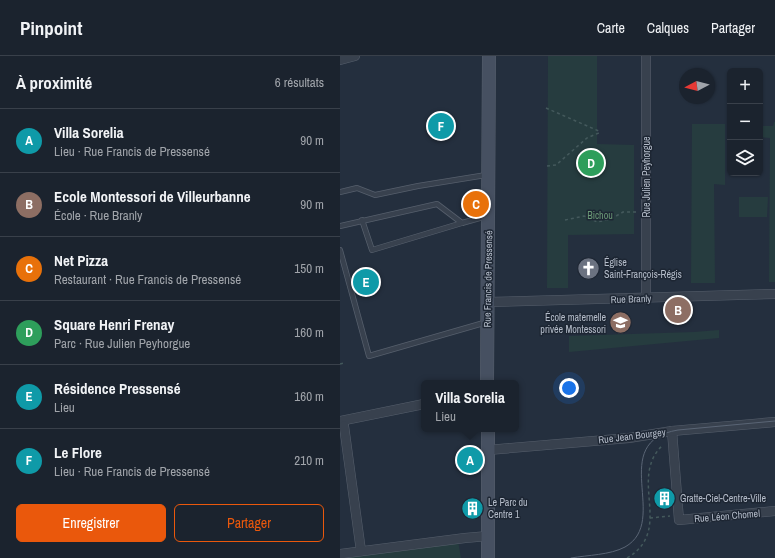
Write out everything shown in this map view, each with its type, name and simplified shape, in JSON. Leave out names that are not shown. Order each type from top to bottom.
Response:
[{"type":"street","points":[[340,60],[355,56]]},
{"type":"street","name":"Rue Francis de Pressensé","points":[[487,380],[489,56]]},
{"type":"street","name":"Rue Julien Peyhorgue","points":[[646,56],[646,298]]},
{"type":"street","name":"Rue Branly","points":[[488,302],[775,294]]},
{"type":"street","points":[[361,552],[342,423],[421,405]]},
{"type":"street","name":"Rue Jean Bourgey","points":[[488,450],[629,438],[672,431],[775,422]]},
{"type":"street","points":[[672,431],[676,518]]},
{"type":"street","points":[[488,432],[488,558]]},
{"type":"street","name":"Rue Léon Chomel","points":[[676,518],[775,511]]},
{"type":"street","points":[[340,554],[488,536]]},
{"type":"lane","points":[[340,192],[357,188],[375,195],[418,186],[488,175]]},
{"type":"lane","points":[[340,226],[437,204],[462,223]]},
{"type":"lane","points":[[362,220],[372,250],[488,216]]},
{"type":"lane","points":[[340,250],[369,356],[487,322]]},
{"type":"path","points":[[546,108],[601,132],[587,138],[556,165],[546,166]]},
{"type":"path","points":[[564,220],[584,216],[597,222],[611,219],[623,212],[646,212]]},
{"type":"path","points":[[340,364],[344,363]]},
{"type":"path","points":[[627,558],[633,555],[646,541],[650,518],[649,468],[657,452],[666,443]]},
{"type":"path","points":[[650,518],[676,518]]},
{"type":"green space","name":"Bichou","points":[[548,56],[597,56],[597,144],[634,145],[634,234],[568,235],[568,288],[547,288]]},
{"type":"green space","points":[[775,122],[775,282],[769,282],[770,138],[763,137],[763,126],[773,126]]},
{"type":"green space","points":[[692,124],[725,124],[725,185],[714,184],[715,283],[691,283]]},
{"type":"green space","points":[[739,197],[768,197],[767,217],[739,217]]},
{"type":"green space","points":[[719,330],[719,338],[569,352],[569,336]]},
{"type":"green space","points":[[458,541],[461,558],[346,558]]},
{"type":"tram line","points":[[571,558],[619,550],[625,547],[638,535],[643,519],[642,465],[646,450],[657,437],[678,430],[775,421]]},
{"type":"place","name":"Le Flore","points":[[441,126]]},
{"type":"place","name":"Square Henri Frenay","points":[[591,163]]},
{"type":"place","name":"Net Pizza","points":[[476,204]]},
{"type":"place","name":"Église Saint-François-Régis","points":[[589,268]]},
{"type":"place","name":"Résidence Pressensé","points":[[366,282]]},
{"type":"place","name":"Ecole Montessori de Villeurbanne","points":[[678,310]]},
{"type":"place","name":"École maternelle privée Montessori","points":[[621,323]]},
{"type":"place","name":"Villa Sorelia","points":[[470,460]]},
{"type":"place","name":"Gratte-Ciel-Centre-Ville","points":[[664,498]]},
{"type":"place","name":"Le Parc du Centre 1","points":[[472,508]]}]
